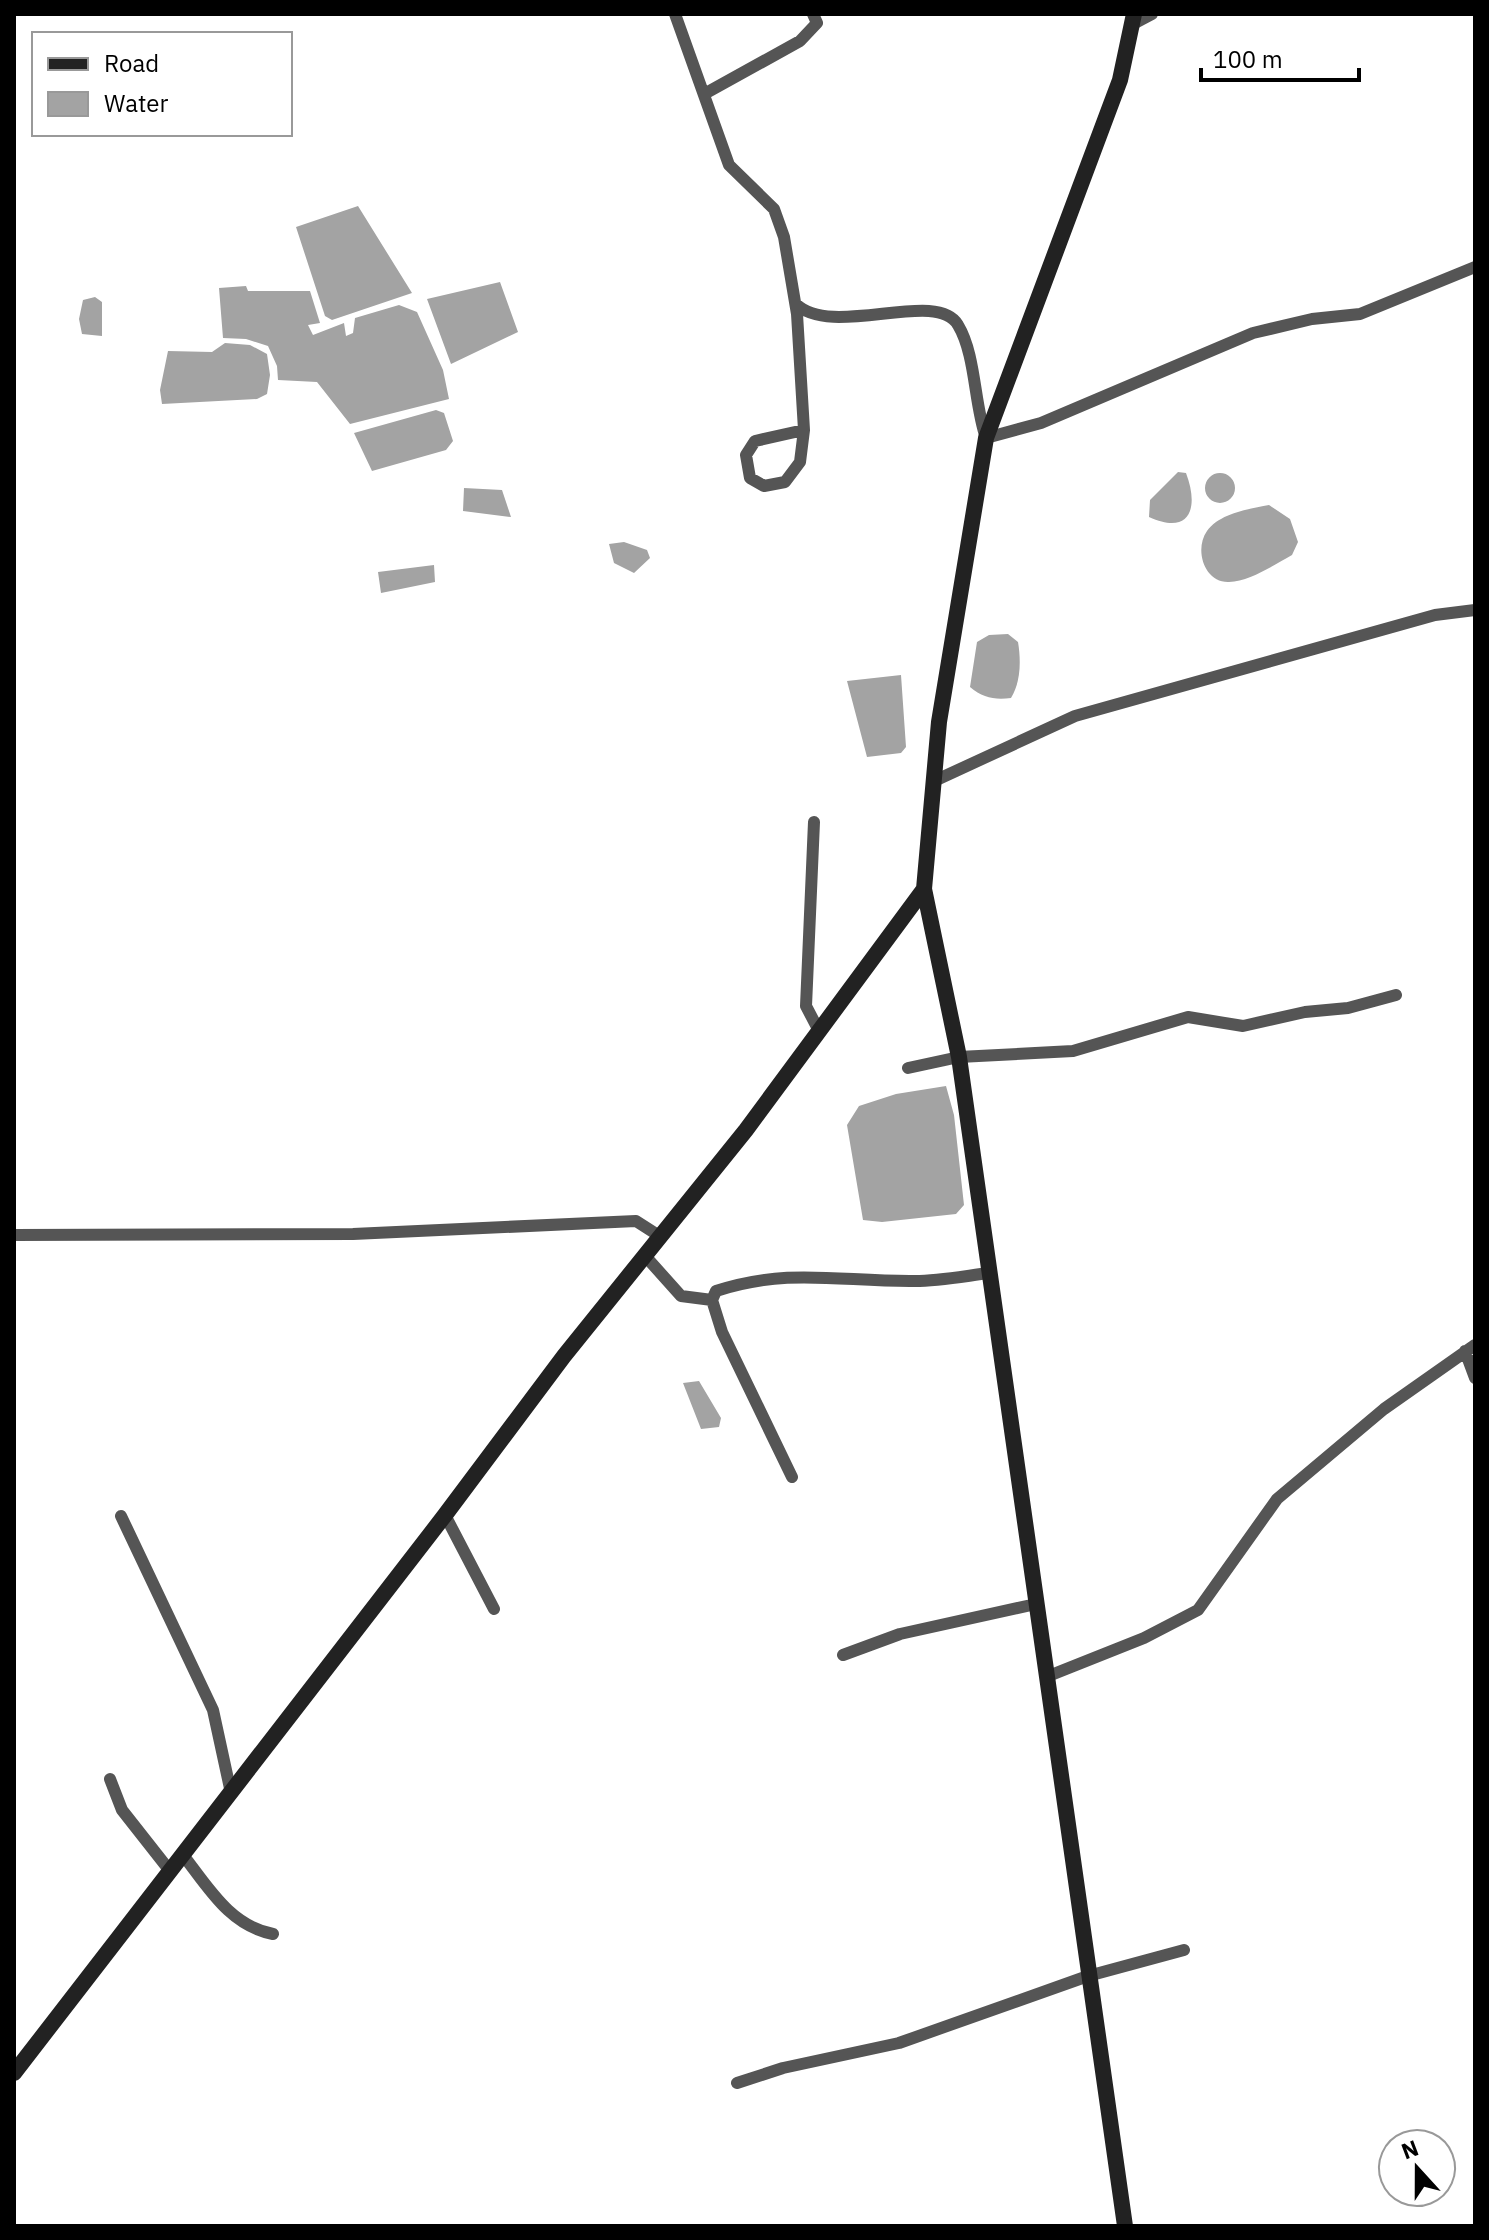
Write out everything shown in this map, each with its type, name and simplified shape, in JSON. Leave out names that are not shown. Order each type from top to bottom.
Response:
[{"type":"main road","points":[[1125,2226],[959,1057],[924,889],[932,782],[986,438],[1120,80],[1135,19]]},
{"type":"main road","points":[[14,2073],[564,1356],[647,1258],[746,1130],[924,889]]},
{"type":"street","points":[[675,14],[706,93],[729,165],[774,209],[784,237],[796,304],[804,430],[800,462],[785,482],[764,486],[750,478],[746,455],[755,441],[804,430]]},
{"type":"street","points":[[706,93],[800,41],[817,23],[813,14]]},
{"type":"street","points":[[1135,19],[1152,14]]},
{"type":"street","points":[[796,304],[805,314],[852,318],[884,313],[947,315],[957,323],[966,344],[986,438],[1041,423],[1253,333],[1312,319],[1360,314],[1475,267]]},
{"type":"street","points":[[932,782],[1087,713],[1435,615],[1475,610]]},
{"type":"street","points":[[814,822],[806,1006],[818,1029]]},
{"type":"street","points":[[908,1068],[959,1057],[1073,1051],[1188,1017],[1206,1017],[1221,1024],[1243,1026],[1305,1012],[1348,1008],[1396,995]]},
{"type":"street","points":[[14,1235],[353,1234],[636,1221],[661,1237]]},
{"type":"street","points":[[647,1258],[681,1296],[712,1300]]},
{"type":"street","points":[[792,1477],[722,1332],[712,1300],[716,1291],[792,1275],[914,1281],[989,1273]]},
{"type":"street","points":[[1046,1677],[1144,1638],[1198,1610],[1277,1499],[1384,1409],[1470,1348],[1475,1378]]},
{"type":"street","points":[[445,1515],[494,1609]]},
{"type":"street","points":[[121,1516],[213,1710],[231,1793]]},
{"type":"street","points":[[843,1655],[900,1634],[1036,1604]]},
{"type":"street","points":[[110,1779],[122,1810],[170,1871]]},
{"type":"street","points":[[183,1855],[223,1906],[246,1927],[273,1934]]},
{"type":"street","points":[[737,2083],[783,2068],[899,2043],[1088,1976],[1184,1950]]},
{"type":"water","points":[[358,206],[412,293],[332,320],[325,316],[296,227]]},
{"type":"water","points":[[500,282],[518,332],[451,364],[427,299]]},
{"type":"water","points":[[246,286],[248,291],[310,291],[320,323],[308,325],[313,335],[344,323],[346,336],[353,333],[355,318],[399,305],[417,312],[443,370],[449,399],[350,424],[317,382],[278,380],[277,366],[268,346],[246,339],[223,338],[219,288]]},
{"type":"water","points":[[95,297],[102,302],[102,336],[82,334],[79,319],[83,300]]},
{"type":"water","points":[[225,343],[250,345],[267,354],[270,375],[267,394],[257,399],[162,404],[160,390],[168,351],[212,352]]},
{"type":"water","points":[[436,410],[444,413],[453,441],[446,450],[372,471],[354,433]]},
{"type":"water","points":[[1178,472],[1186,473],[1190,485],[1192,497],[1188,515],[1174,523],[1149,517],[1150,500]]},
{"type":"water","points":[[1220,473],[1226,474],[1234,482],[1234,494],[1226,502],[1220,503],[1214,502],[1206,494],[1205,488],[1206,482],[1214,474]]},
{"type":"water","points":[[464,488],[502,490],[511,517],[463,511]]},
{"type":"water","points":[[1269,505],[1290,519],[1298,542],[1292,555],[1245,579],[1229,582],[1213,577],[1202,555],[1201,547],[1207,531],[1227,516]]},
{"type":"water","points":[[624,542],[647,550],[650,558],[634,573],[614,563],[609,544]]},
{"type":"water","points":[[434,565],[435,582],[381,593],[378,572]]},
{"type":"water","points":[[1008,634],[1018,642],[1017,685],[1011,698],[984,696],[970,687],[977,642],[989,635]]},
{"type":"water","points":[[901,675],[906,747],[901,753],[867,757],[847,681]]},
{"type":"water","points":[[946,1086],[954,1115],[964,1205],[956,1214],[882,1222],[863,1220],[847,1125],[859,1106],[896,1094]]},
{"type":"water","points":[[699,1381],[721,1418],[719,1427],[701,1429],[683,1383]]}]
